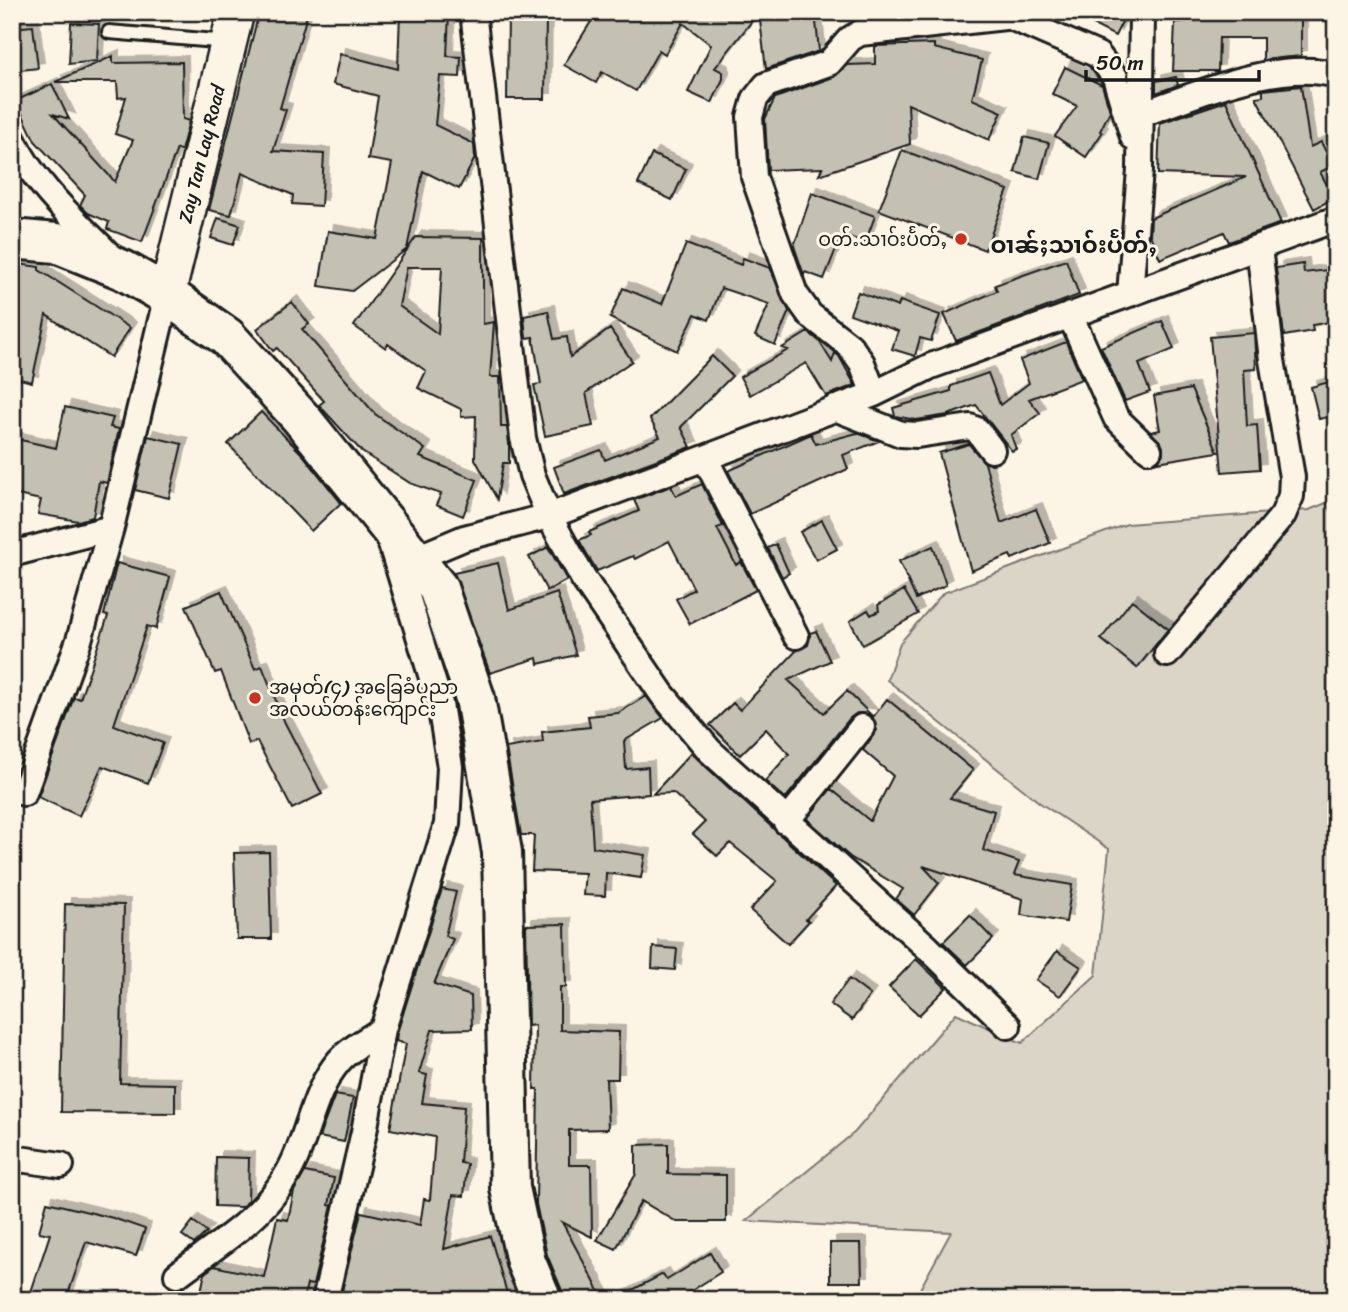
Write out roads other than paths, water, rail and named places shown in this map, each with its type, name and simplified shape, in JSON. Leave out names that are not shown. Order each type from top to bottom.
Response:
[{"type":"highway","points":[[12,239],[56,243],[123,270],[167,295],[226,337],[301,418],[438,588],[475,698],[502,852],[510,1188],[526,1262],[542,1300]]},
{"type":"street","points":[[473,12],[523,438],[532,475],[549,516],[583,578],[662,694],[710,751],[928,947],[1008,1026]]},
{"type":"street","points":[[1130,294],[1140,170],[1142,12]]},
{"type":"street","points":[[874,394],[850,346],[810,315],[795,294],[754,177],[750,117],[755,99],[765,85],[829,64],[850,39],[860,33],[1002,15],[1098,55],[1115,77],[1129,116],[1140,170]]},
{"type":"street","name":"Zay Tan Lay Road","points":[[167,295],[232,27]]},
{"type":"street","points":[[1142,114],[1253,78],[1295,72],[1336,75]]},
{"type":"street","points":[[12,138],[19,152],[62,208],[123,270]]},
{"type":"street","points":[[414,559],[464,538],[549,516],[874,394],[931,366],[1336,219]]},
{"type":"street","points":[[1167,654],[1283,515],[1290,496],[1292,477],[1272,360],[1259,247]]},
{"type":"street","points":[[24,793],[79,640],[111,528],[167,295]]},
{"type":"street","points":[[1070,316],[1116,418],[1149,450]]},
{"type":"street","points":[[835,408],[901,434],[970,428],[977,430],[992,450]]},
{"type":"street","points":[[705,458],[796,636]]},
{"type":"street","points":[[325,1300],[364,1132],[383,1029],[447,824],[450,767],[440,704],[386,526]]},
{"type":"street","points":[[12,554],[111,528]]},
{"type":"street","points":[[786,822],[862,726]]},
{"type":"street","points":[[177,1275],[258,1213],[285,1179],[297,1156],[331,1072],[341,1058],[383,1029]]},
{"type":"street","points":[[12,1158],[61,1165]]},
{"type":"lane","points":[[109,32],[232,27]]},
{"type":"place","name":"ဝတ်ႉသၢဝ်းပႅတ်ႇ","points":[[961,239]]},
{"type":"place","name":"အမှတ်(၄) အခြေခံပညာ အလယ်တန်းကျောင်း","points":[[255,698]]},
{"type":"district","name":"ဝၢၼ်ႈသၢဝ်းပႅတ်ႇ","points":[[1074,245]]}]
